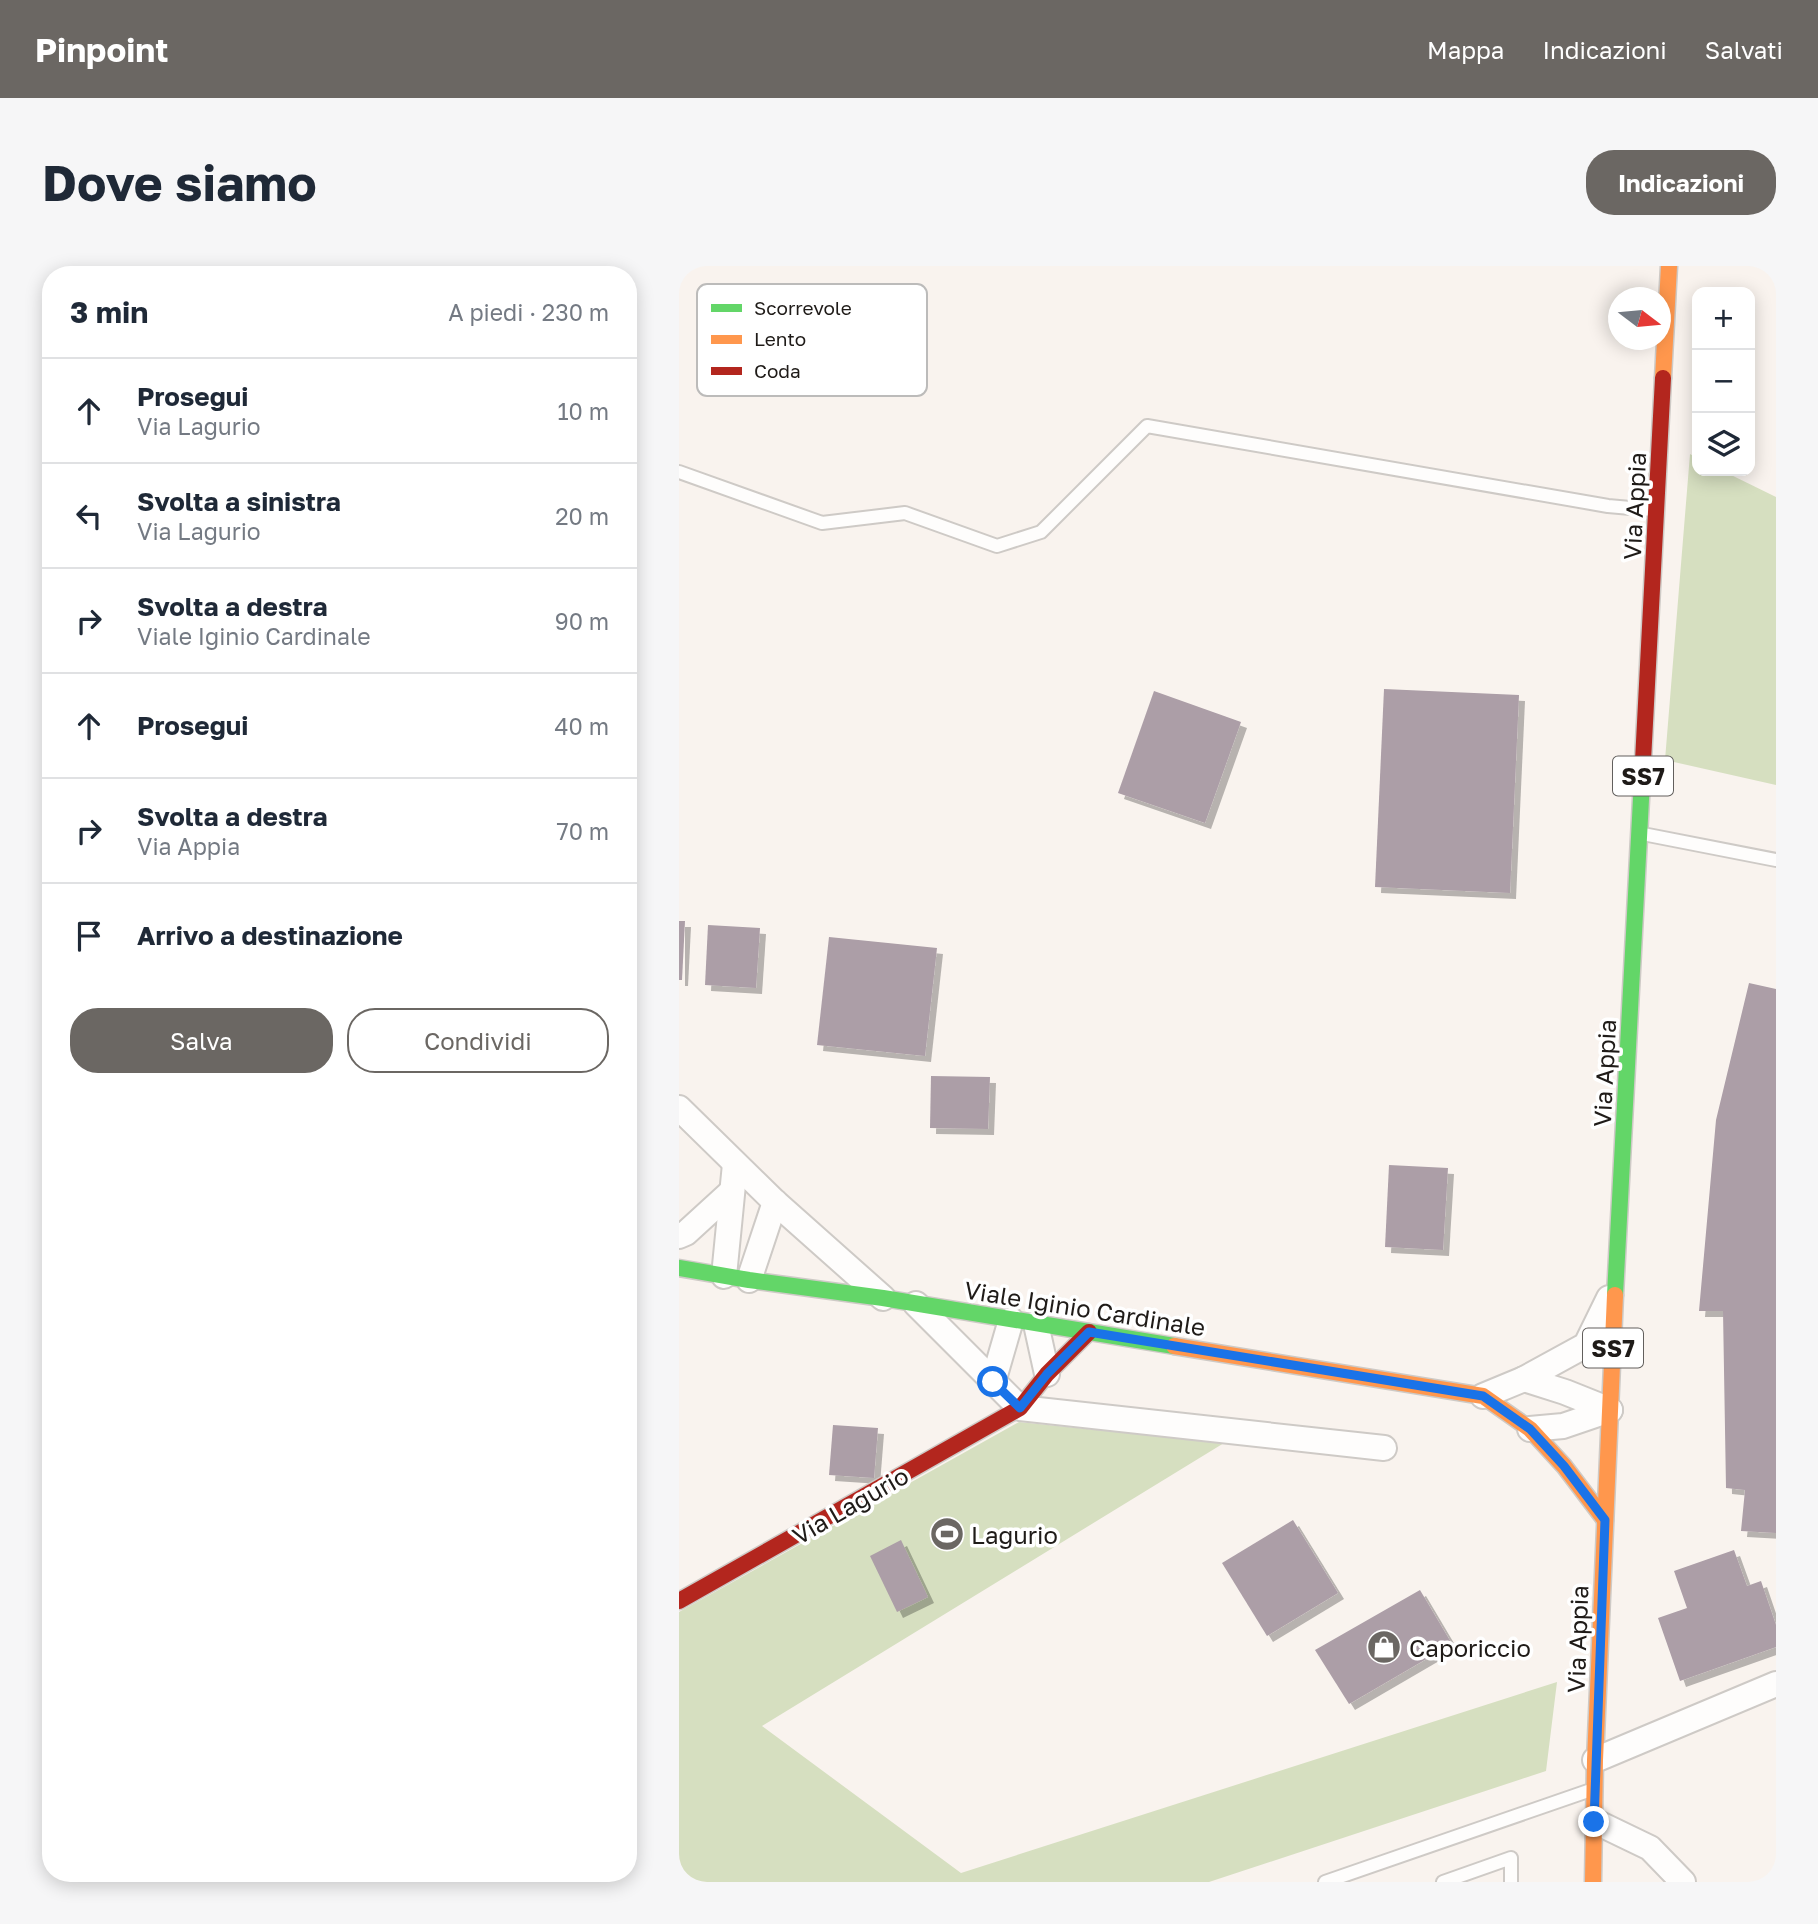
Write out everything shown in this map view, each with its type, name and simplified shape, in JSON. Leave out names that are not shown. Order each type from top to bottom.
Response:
[{"type":"main road","name":"Via Appia","points":[[1593,1882],[1595,1760],[1615,1286],[1669,266]]},
{"type":"main road","name":"Viale Iginio Cardinale","points":[[679,1268],[883,1298],[1483,1396]]},
{"type":"main road","name":"Via Lagurio","points":[[679,1601],[1020,1408],[1047,1374],[1089,1332]]},
{"type":"main road","points":[[1483,1396],[1530,1429],[1564,1466],[1605,1520]]},
{"type":"street","points":[[679,1108],[775,1202],[883,1298]]},
{"type":"street","points":[[724,1276],[735,1164]]},
{"type":"street","points":[[679,1236],[686,1233],[732,1191]]},
{"type":"street","points":[[749,1280],[775,1202]]},
{"type":"street","points":[[1483,1396],[1524,1379],[1586,1345],[1615,1286]]},
{"type":"street","points":[[916,1304],[1020,1408],[1384,1448]]},
{"type":"street","points":[[993,1382],[1011,1320]]},
{"type":"street","points":[[1036,1324],[1047,1374]]},
{"type":"street","points":[[1524,1379],[1610,1410]]},
{"type":"street","points":[[1530,1429],[1563,1426],[1610,1410]]},
{"type":"street","points":[[1595,1760],[1776,1684]]},
{"type":"street","points":[[1594,1822],[1650,1848],[1683,1882]]},
{"type":"lane","points":[[679,472],[822,523],[905,513],[997,546],[1041,532],[1147,426],[1608,506],[1657,510]]},
{"type":"lane","points":[[1640,833],[1776,860]]},
{"type":"lane","points":[[1325,1882],[1595,1789]]},
{"type":"lane","points":[[1444,1882],[1511,1858],[1511,1882]]},
{"type":"green space","points":[[1690,454],[1692,476],[1733,476],[1776,497],[1776,785],[1665,760]]},
{"type":"green space","points":[[1019,1422],[1224,1443],[762,1726],[961,1873],[1557,1682],[1546,1771],[1209,1882],[679,1882],[679,1612]]},
{"type":"building","points":[[1384,689],[1519,695],[1510,893],[1375,887]]},
{"type":"building","points":[[1154,691],[1241,722],[1205,823],[1118,793]]},
{"type":"building","points":[[679,921],[685,921],[682,980],[679,980]]},
{"type":"building","points":[[708,925],[760,928],[756,988],[705,985]]},
{"type":"building","points":[[829,937],[937,948],[925,1056],[817,1045]]},
{"type":"building","points":[[1749,983],[1776,989],[1776,1533],[1741,1531],[1745,1490],[1726,1488],[1723,1311],[1699,1311],[1716,1120]]},
{"type":"building","points":[[931,1076],[990,1077],[988,1129],[930,1128]]},
{"type":"building","points":[[1389,1165],[1448,1168],[1443,1250],[1385,1247]]},
{"type":"building","points":[[833,1425],[878,1428],[874,1478],[829,1475]]},
{"type":"building","points":[[1293,1520],[1338,1593],[1267,1636],[1222,1563]]},
{"type":"building","points":[[901,1540],[928,1597],[897,1612],[870,1556]]},
{"type":"building","points":[[1734,1550],[1747,1586],[1761,1581],[1776,1625],[1776,1647],[1680,1681],[1658,1618],[1687,1608],[1674,1571]]},
{"type":"building","name":"Caporiccio","points":[[1420,1590],[1452,1644],[1349,1704],[1315,1650]]},
{"type":"traffic: fast","points":[[1615,1295],[1643,761]]},
{"type":"traffic: fast","points":[[679,1268],[883,1298],[1174,1346]]},
{"type":"traffic: slow","points":[[1663,378],[1669,266]]},
{"type":"traffic: slow","points":[[1593,1882],[1595,1760],[1615,1295]]},
{"type":"traffic: slow","points":[[1174,1346],[1483,1396],[1530,1429],[1564,1466],[1605,1520]]},
{"type":"traffic: jam","points":[[1643,761],[1663,378]]},
{"type":"traffic: jam","points":[[679,1601],[1020,1408],[1047,1374],[1089,1332]]},
{"type":"place","name":"Lagurio","points":[[947,1534]]},
{"type":"place","name":"Caporiccio","points":[[1384,1647]]},
{"type":"route","points":[[993,1382],[1020,1408],[1047,1374],[1089,1332],[1483,1396],[1530,1429],[1564,1466],[1605,1520],[1594,1822]]}]
